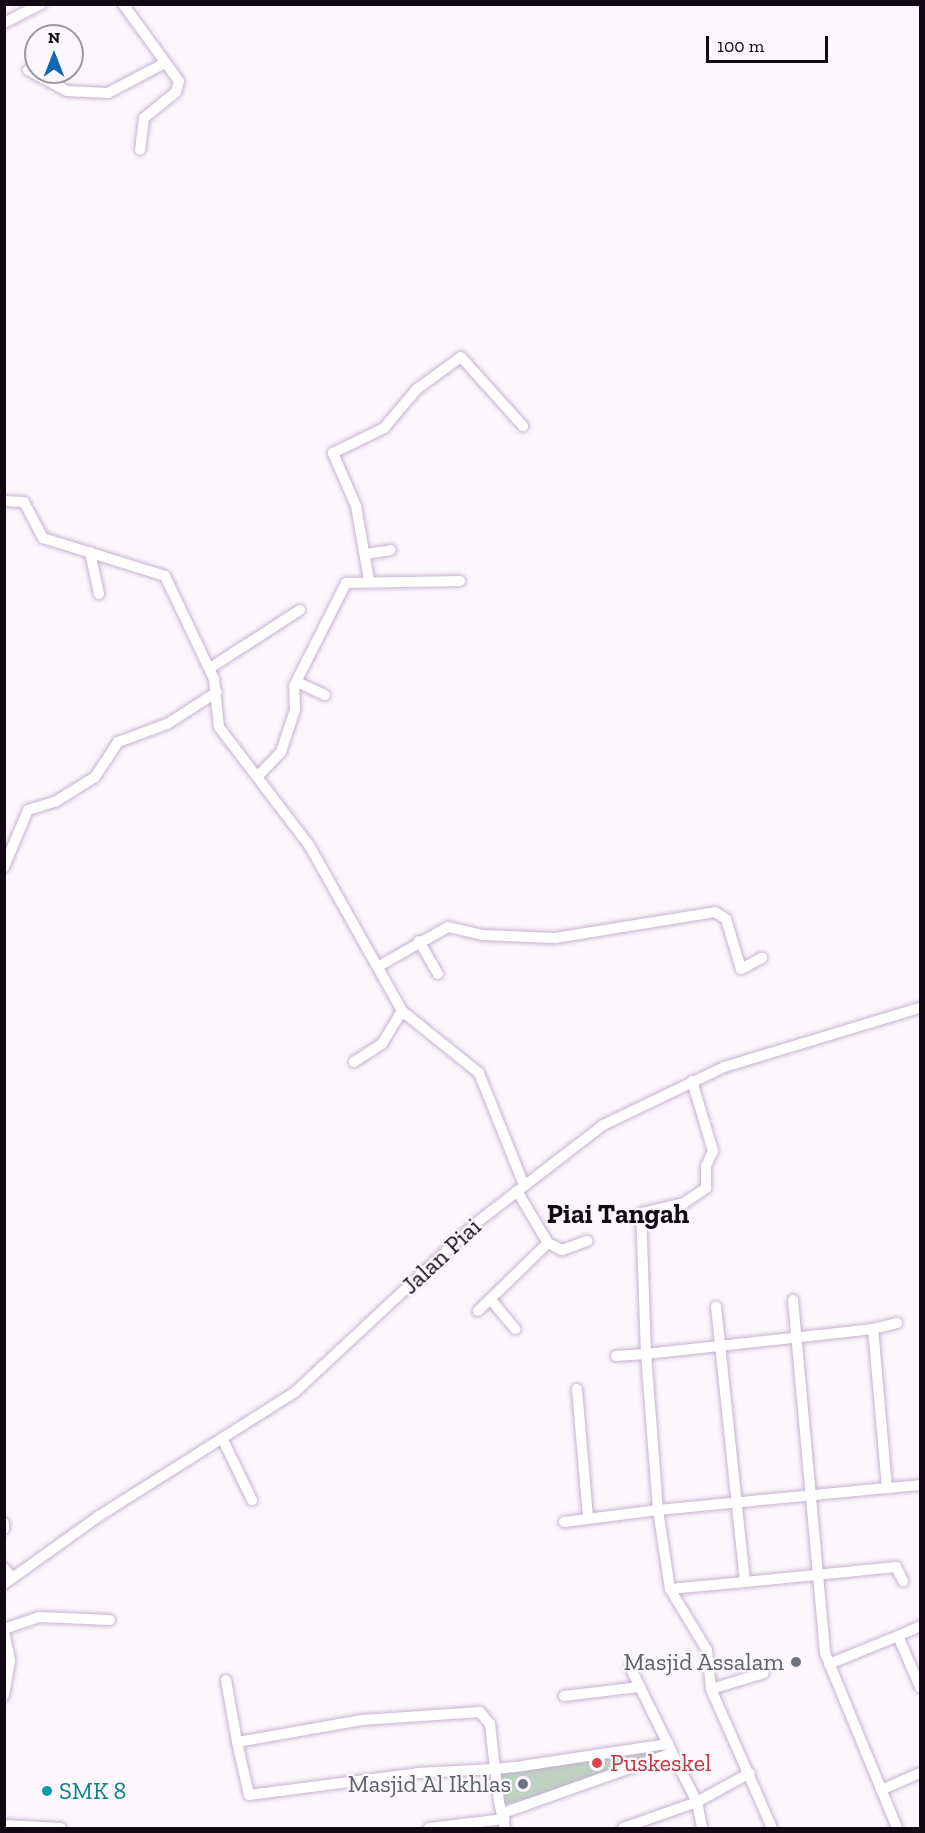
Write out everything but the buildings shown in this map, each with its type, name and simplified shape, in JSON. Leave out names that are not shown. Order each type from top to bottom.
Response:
[{"type":"street","points":[[4,23],[41,4]]},
{"type":"street","points":[[123,4],[135,26],[158,45],[165,63],[177,76],[178,88],[144,118],[140,150]]},
{"type":"street","points":[[54,84],[67,91],[108,93],[165,63]]},
{"type":"street","points":[[369,580],[366,554],[351,491],[332,460],[339,448],[384,428],[417,389],[461,357],[523,426]]},
{"type":"street","points":[[4,501],[24,502],[43,538],[165,576],[210,668],[217,692],[219,727],[309,844],[402,1011],[457,1052],[479,1073],[520,1188],[548,1243],[562,1250],[587,1241]]},
{"type":"street","points":[[366,554],[391,550]]},
{"type":"street","points":[[90,552],[99,594]]},
{"type":"street","points":[[256,777],[281,752],[295,710],[297,682],[343,587],[369,580],[460,581]]},
{"type":"street","points":[[210,668],[300,610]]},
{"type":"street","points":[[297,682],[325,695]]},
{"type":"street","points":[[4,867],[28,810],[55,802],[95,777],[118,742],[167,724],[217,692]]},
{"type":"street","points":[[379,966],[419,941],[448,927],[482,936],[574,937],[715,912],[726,919],[741,969],[762,958]]},
{"type":"street","points":[[419,941],[438,974]]},
{"type":"street","name":"Jalan Piai","points":[[8,1581],[99,1515],[223,1440],[295,1392],[520,1188],[609,1121],[692,1081],[921,1008]]},
{"type":"street","points":[[354,1062],[382,1044],[402,1011]]},
{"type":"street","points":[[692,1081],[713,1153],[702,1193],[641,1213],[646,1354],[658,1510],[670,1589],[707,1650],[711,1689],[750,1773],[772,1828]]},
{"type":"street","points":[[478,1311],[548,1243]]},
{"type":"street","points":[[491,1300],[515,1329]]},
{"type":"street","points":[[793,1300],[817,1574],[829,1664],[897,1828]]},
{"type":"street","points":[[717,1307],[717,1344],[745,1582]]},
{"type":"street","points":[[616,1356],[873,1329],[897,1323]]},
{"type":"street","points":[[873,1329],[887,1488]]},
{"type":"street","points":[[578,1389],[588,1518]]},
{"type":"street","points":[[223,1440],[252,1500]]},
{"type":"street","points":[[564,1522],[734,1502],[921,1485]]},
{"type":"street","points":[[4,1523],[4,1529]]},
{"type":"street","points":[[670,1589],[896,1567],[903,1581]]},
{"type":"street","points":[[4,1568],[8,1581]]},
{"type":"street","points":[[4,1695],[10,1661],[4,1631],[39,1617],[110,1620]]},
{"type":"street","points":[[829,1664],[921,1626]]},
{"type":"street","points":[[898,1636],[921,1687]]},
{"type":"street","points":[[630,1667],[697,1802],[702,1828]]},
{"type":"street","points":[[711,1689],[764,1674]]},
{"type":"street","points":[[225,1680],[249,1795],[418,1773],[495,1769],[670,1748]]},
{"type":"street","points":[[564,1696],[640,1687]]},
{"type":"street","points":[[237,1742],[362,1720],[476,1711],[488,1718],[504,1820]]},
{"type":"street","points":[[429,1828],[504,1820],[670,1748]]},
{"type":"street","points":[[623,1828],[697,1802],[750,1773]]},
{"type":"street","points":[[881,1790],[921,1773]]},
{"type":"street","points":[[4,1825],[61,1828]]},
{"type":"green space","points":[[666,1746],[674,1758],[504,1805],[497,1773]]},
{"type":"place","name":"Masjid Assalam","points":[[796,1662]]},
{"type":"place","name":"Puskeskel","points":[[597,1763]]},
{"type":"place","name":"Masjid Al Ikhlas","points":[[523,1784]]},
{"type":"place","name":"SMK 8","points":[[47,1791]]},
{"type":"district","name":"Piai Tangah","points":[[618,1215]]}]
